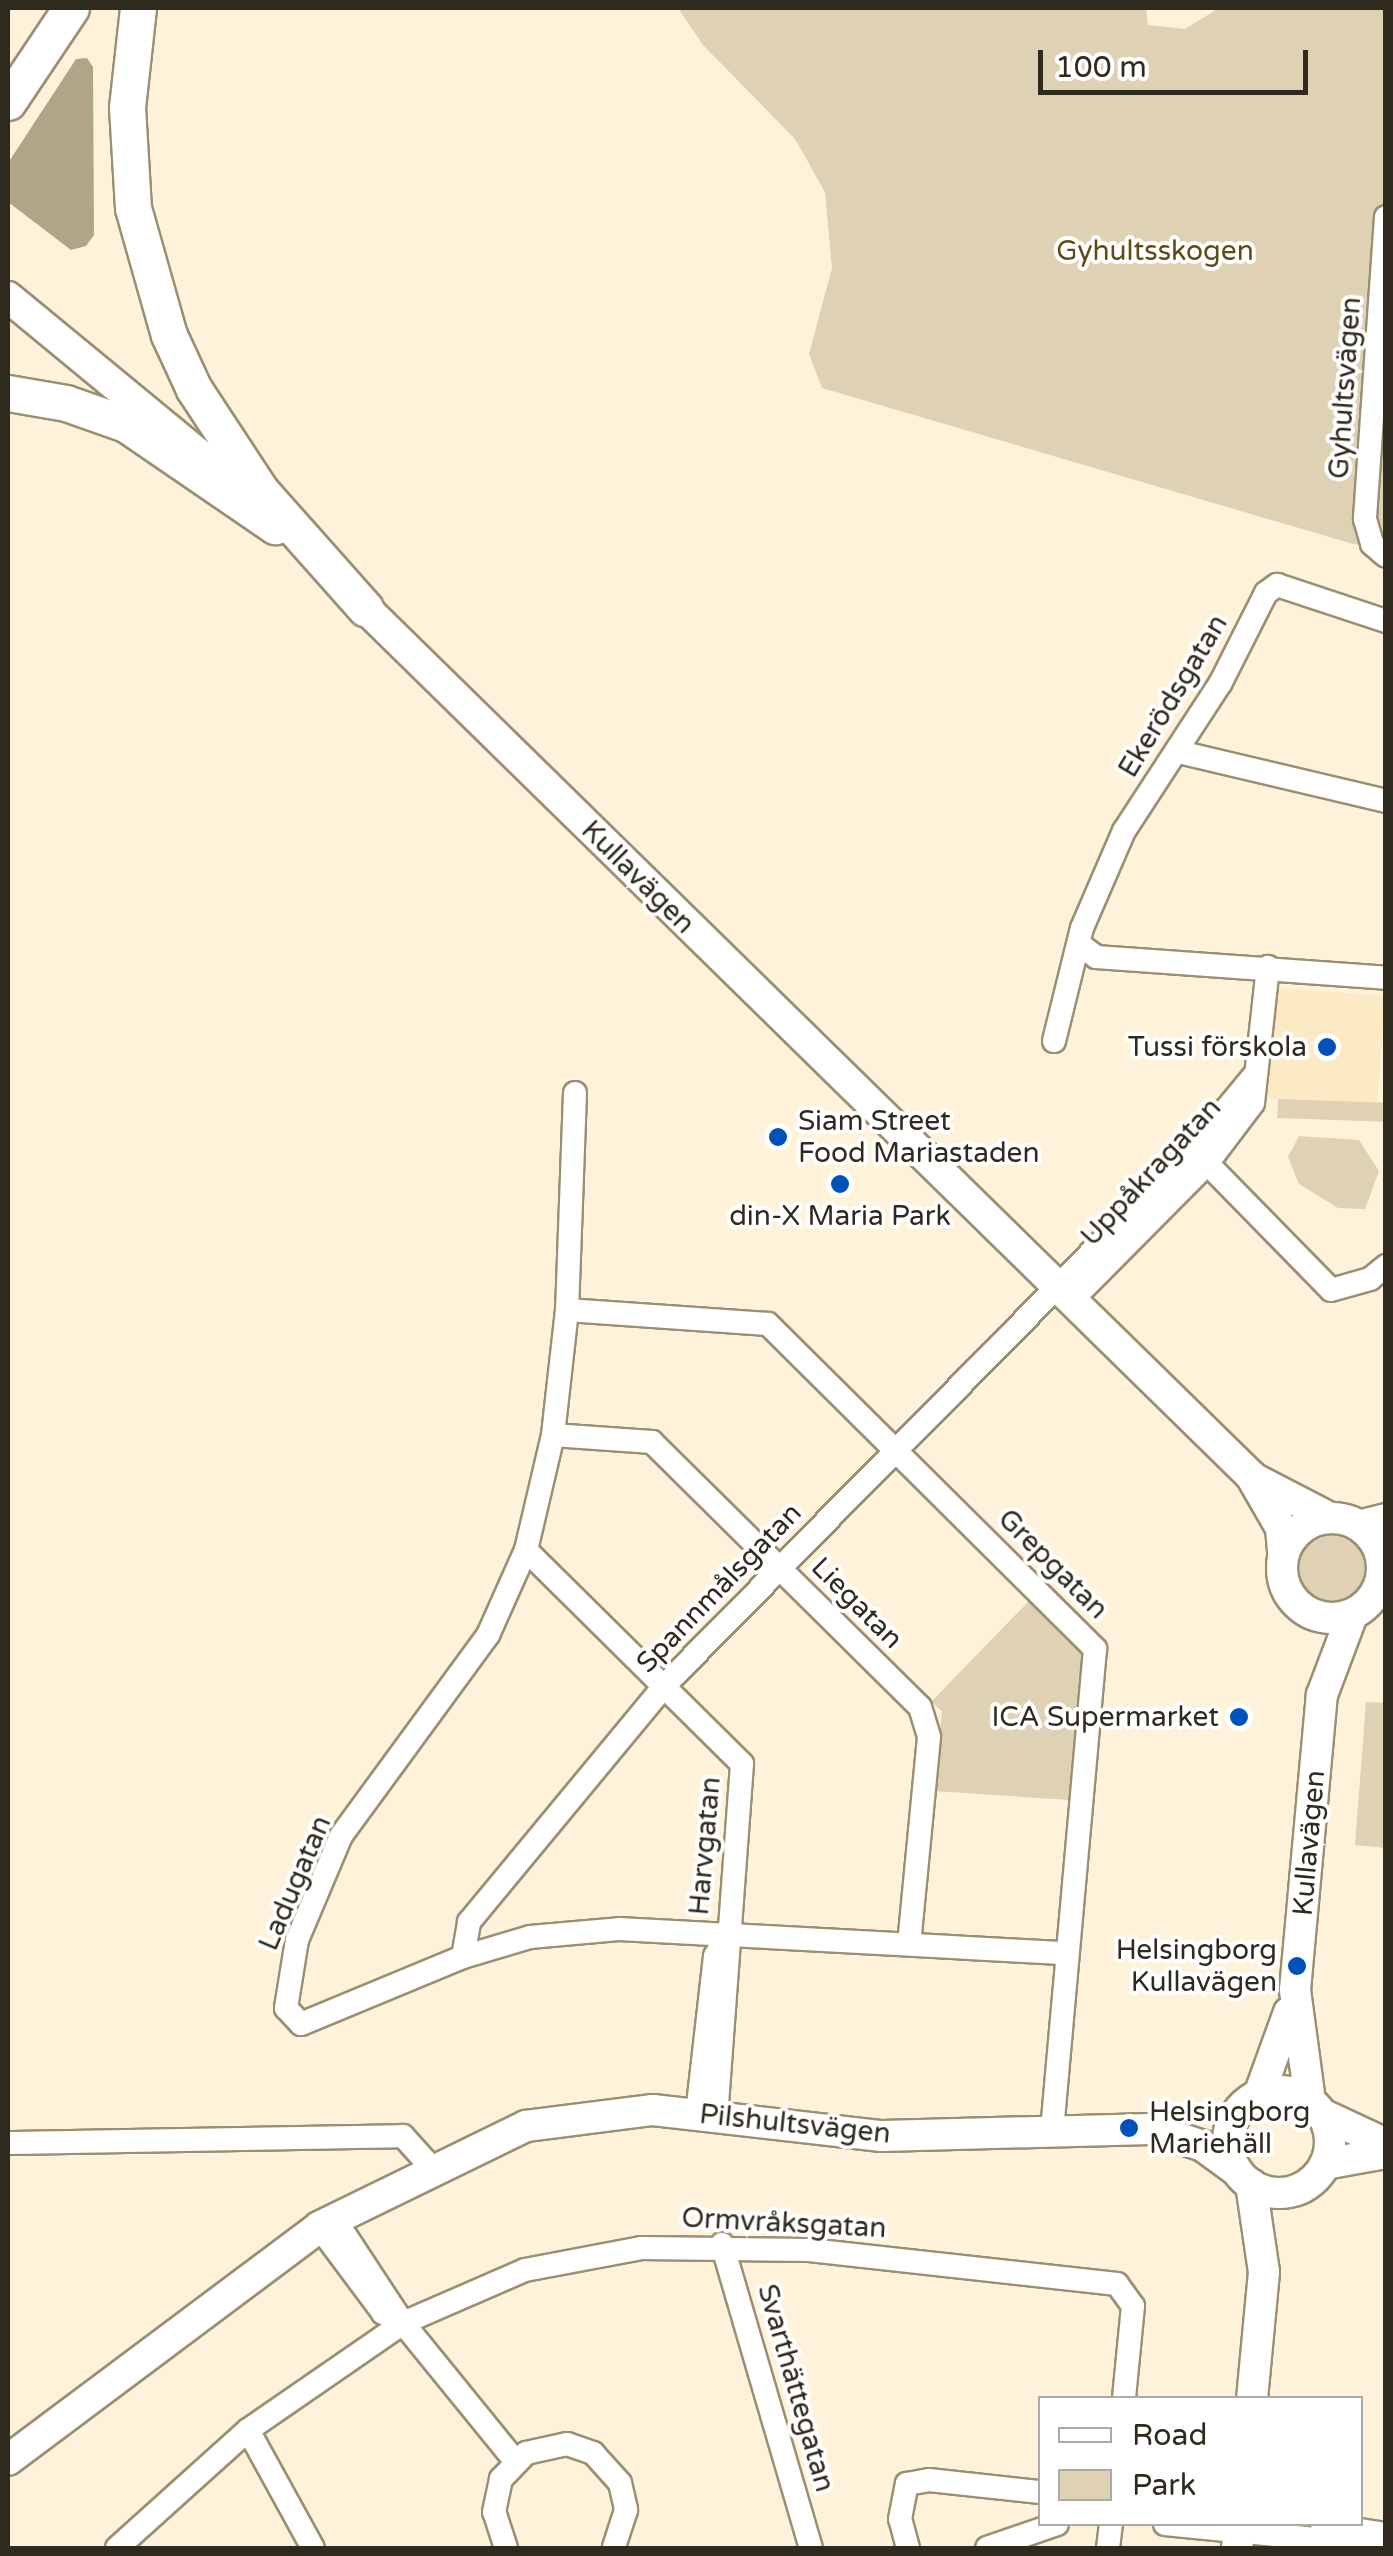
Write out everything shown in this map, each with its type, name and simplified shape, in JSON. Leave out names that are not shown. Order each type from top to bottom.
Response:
[{"type":"main road","points":[[8,73],[50,8]]},
{"type":"main road","points":[[8,102],[71,8]]},
{"type":"main road","points":[[138,8],[127,107],[133,208],[169,335],[194,389],[261,492],[365,608]]},
{"type":"main road","points":[[8,393],[66,403],[126,424],[297,540]]},
{"type":"street","name":"Gyhultsvägen","points":[[1386,217],[1365,525],[1372,544],[1386,556]]},
{"type":"street","name":"Kullavägen","points":[[8,297],[144,403],[297,540],[1251,1476],[1281,1528],[1282,1577],[1312,1631],[1322,1696],[1295,1990],[1316,2107]]},
{"type":"street","name":"Ekerödsgatan","points":[[1054,1041],[1079,944],[1124,831],[1179,752],[1266,593],[1277,585],[1386,621]]},
{"type":"street","points":[[1179,752],[1386,801]]},
{"type":"street","points":[[1079,944],[1096,957],[1386,978]]},
{"type":"street","name":"Uppåkragatan","points":[[1064,1294],[1252,1104],[1268,967]]},
{"type":"street","name":"Ladugatan","points":[[575,1093],[568,1310],[553,1434],[526,1550],[488,1635],[342,1836],[297,1940],[286,2008],[301,2024],[463,1957],[530,1937],[619,1929],[1065,1953]]},
{"type":"street","points":[[1200,1157],[1331,1290],[1370,1279],[1386,1266]]},
{"type":"street","name":"Spannmålsgatan","points":[[463,1957],[469,1922],[664,1686],[898,1450],[1064,1294]]},
{"type":"street","name":"Grepgatan","points":[[568,1310],[768,1324],[1095,1649],[1052,2129]]},
{"type":"street","name":"Liegatan","points":[[553,1434],[652,1442],[929,1720],[909,1944]]},
{"type":"street","name":"Kullavägen","points":[[1251,1476],[1342,1520],[1376,1544],[1384,1570],[1378,1590],[1352,1615],[1322,1696]]},
{"type":"street","points":[[1284,1552],[1296,1532],[1342,1520],[1386,1515]]},
{"type":"street","name":"Harvgatan","points":[[526,1550],[742,1764],[726,1937],[732,1956],[706,2116]]},
{"type":"street","points":[[1300,1608],[1325,1619],[1352,1615]]},
{"type":"street","name":"Kullavägen","points":[[1252,2100],[1295,1990]]},
{"type":"street","points":[[1252,2396],[1264,2272],[1244,2178],[1228,2136],[1252,2100],[1289,2091],[1386,2144]]},
{"type":"street","name":"Pilshultsvägen","points":[[8,2460],[326,2223],[509,2132],[568,2116],[706,2116],[882,2136],[1052,2129],[1168,2131],[1252,2100]]},
{"type":"street","points":[[1264,2272],[1300,2188],[1325,2164],[1331,2142],[1316,2107]]},
{"type":"street","name":"Pilshultsvägen","points":[[1168,2131],[1244,2178]]},
{"type":"street","points":[[8,2143],[403,2136],[431,2168]]},
{"type":"street","points":[[1325,2164],[1386,2153]]},
{"type":"street","points":[[1244,2178],[1278,2193],[1300,2188]]},
{"type":"street","points":[[326,2223],[515,2461]]},
{"type":"street","name":"Ormvråksgatan","points":[[117,2548],[248,2430],[403,2324],[489,2282],[568,2259],[722,2244],[1117,2284],[1133,2306],[1124,2396]]},
{"type":"street","name":"Svarthättegatan","points":[[722,2244],[811,2548]]},
{"type":"street","points":[[248,2430],[313,2548]]},
{"type":"street","points":[[506,2548],[494,2501],[515,2461],[552,2444],[580,2447],[604,2461],[625,2496],[624,2524],[614,2548]]},
{"type":"street","points":[[908,2548],[900,2518],[907,2484],[929,2480],[1038,2492]]},
{"type":"street","points":[[987,2548],[1051,2526]]},
{"type":"street","points":[[1178,2526],[1239,2535],[1386,2546]]},
{"type":"street","points":[[1335,2526],[1386,2534]]},
{"type":"shaded area","points":[[87,58],[93,67],[94,235],[86,246],[71,250],[8,202],[8,163],[76,59]]},
{"type":"shaded area","name":"Tussi förskola","points":[[1274,988],[1385,996],[1377,1105],[1266,1098]]},
{"type":"green space","name":"Gyhultsskogen","points":[[678,8],[1146,8],[1148,25],[1185,29],[1219,8],[1385,8],[1385,548],[1353,544],[822,388],[809,354],[832,268],[825,192],[795,139],[703,45]]},
{"type":"green space","points":[[1278,1099],[1385,1103],[1384,1122],[1277,1118]]},
{"type":"green space","points":[[1299,1136],[1359,1140],[1379,1171],[1365,1209],[1338,1208],[1299,1184],[1288,1157]]},
{"type":"green space","points":[[1332,1530],[1359,1541],[1370,1568],[1359,1595],[1332,1606],[1305,1595],[1294,1568],[1305,1541]]},
{"type":"green space","points":[[1030,1600],[1083,1652],[1069,1800],[934,1791],[942,1711],[931,1702]]},
{"type":"green space","points":[[1366,1702],[1385,1703],[1385,1848],[1355,1845]]},
{"type":"place","name":"Tussi förskola","points":[[1327,1047]]},
{"type":"place","name":"Siam Street Food Mariastaden","points":[[778,1137]]},
{"type":"place","name":"din-X Maria Park","points":[[840,1184]]},
{"type":"place","name":"ICA Supermarket","points":[[1239,1717]]},
{"type":"place","name":"Helsingborg Kullavägen","points":[[1297,1966]]},
{"type":"place","name":"Helsingborg Mariehäll","points":[[1129,2128]]}]
